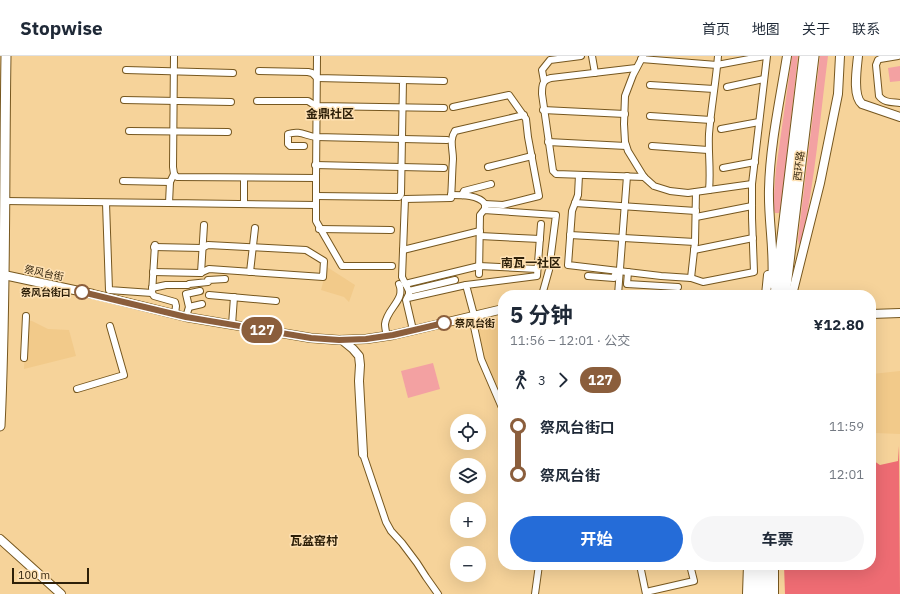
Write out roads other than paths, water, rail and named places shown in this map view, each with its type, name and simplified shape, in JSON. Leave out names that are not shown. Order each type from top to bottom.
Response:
[{"type":"highway","name":"西环路","points":[[780,275],[805,56]]},
{"type":"highway","name":"西环路","points":[[780,275],[813,56]]},
{"type":"highway","points":[[777,290],[780,275]]},
{"type":"highway","points":[[780,275],[783,290]]},
{"type":"highway","points":[[751,570],[755,594]]},
{"type":"highway","points":[[765,594],[766,570]]},
{"type":"main road","points":[[0,426],[6,56]]},
{"type":"main road","points":[[787,56],[772,156],[769,190],[770,210],[780,275],[789,290]]},
{"type":"main road","points":[[773,290],[820,183],[838,94],[840,56]]},
{"type":"main road","points":[[858,56],[856,94],[859,101],[862,104],[900,117]]},
{"type":"main road","name":"祭风台街","points":[[2,275],[93,294],[186,317],[311,338],[342,340],[387,336],[498,310]]},
{"type":"main road","points":[[770,290],[780,275]]},
{"type":"main road","points":[[876,314],[900,313]]},
{"type":"main road","points":[[342,340],[353,349],[359,356],[360,360],[359,381],[363,454]]},
{"type":"main road","points":[[0,539],[61,594]]},
{"type":"main road","points":[[747,594],[749,570]]},
{"type":"main road","points":[[774,570],[774,594]]},
{"type":"street","points":[[169,203],[170,182],[174,174],[174,56]]},
{"type":"street","points":[[318,56],[315,165],[316,222],[342,266],[392,266]]},
{"type":"street","points":[[581,56],[550,60],[542,71],[544,81],[542,84],[543,110],[553,171],[556,174],[644,177]]},
{"type":"street","points":[[592,56],[595,73]]},
{"type":"street","points":[[709,190],[710,179],[708,150],[718,56]]},
{"type":"street","points":[[579,175],[578,196],[572,211],[568,265],[691,278],[703,282],[754,272],[752,184],[766,56],[717,65],[642,57],[625,96],[626,146],[632,159],[644,177],[654,186],[688,193],[752,184]]},
{"type":"street","points":[[898,56],[880,59],[876,65],[879,96],[886,102],[900,103]]},
{"type":"street","points":[[544,81],[551,78],[636,68]]},
{"type":"street","points":[[126,70],[233,73]]},
{"type":"street","points":[[259,71],[308,72],[312,73],[317,78],[444,81]]},
{"type":"street","points":[[727,87],[764,79]]},
{"type":"street","points":[[316,196],[399,196],[401,194],[403,80]]},
{"type":"street","points":[[650,85],[714,89]]},
{"type":"street","points":[[453,107],[509,95],[524,115],[527,122],[528,137],[539,196],[503,205],[485,207]]},
{"type":"street","points":[[124,100],[231,102]]},
{"type":"street","points":[[257,101],[308,102],[316,106],[444,108]]},
{"type":"street","points":[[543,110],[625,114]]},
{"type":"street","points":[[387,336],[385,323],[387,316],[400,298],[401,292],[405,199],[451,198],[453,157],[451,144],[454,131],[524,115]]},
{"type":"street","points":[[650,116],[711,120]]},
{"type":"street","points":[[721,129],[759,122]]},
{"type":"street","points":[[128,131],[228,132]]},
{"type":"street","points":[[304,146],[290,146],[288,144],[288,134],[306,134],[316,137],[447,140]]},
{"type":"street","points":[[548,142],[626,146]]},
{"type":"street","points":[[652,146],[708,150]]},
{"type":"street","points":[[488,167],[532,156]]},
{"type":"street","points":[[723,168],[755,162]]},
{"type":"street","points":[[315,165],[444,168]]},
{"type":"street","points":[[174,174],[177,177],[316,178]]},
{"type":"street","points":[[618,290],[618,271],[623,238],[627,176]]},
{"type":"street","points":[[244,178],[244,204]]},
{"type":"street","points":[[123,181],[170,182]]},
{"type":"street","points":[[462,195],[464,191],[491,184]]},
{"type":"street","points":[[691,278],[695,242],[696,192]]},
{"type":"street","points":[[451,195],[469,196],[483,201],[485,207],[480,215],[479,274]]},
{"type":"street","points":[[4,201],[316,205]]},
{"type":"street","points":[[106,203],[109,290],[152,291],[166,285],[188,285],[208,282],[208,280],[225,280]]},
{"type":"street","points":[[575,203],[625,206],[696,214],[752,206]]},
{"type":"street","points":[[485,207],[556,215],[549,270],[543,290]]},
{"type":"street","points":[[408,298],[466,285],[537,276],[541,224]]},
{"type":"street","points":[[201,273],[204,225]]},
{"type":"street","points":[[250,272],[255,228]]},
{"type":"street","points":[[319,229],[390,230]]},
{"type":"street","points":[[403,250],[480,233],[540,239]]},
{"type":"street","points":[[570,235],[695,242]]},
{"type":"street","points":[[694,250],[753,238]]},
{"type":"street","points":[[153,272],[201,273],[209,269],[323,277],[324,261],[306,250],[208,245],[202,248],[154,246],[152,291],[154,296],[175,302],[175,314]]},
{"type":"street","points":[[402,284],[479,266],[537,269]]},
{"type":"street","points":[[588,276],[614,278],[618,271]]},
{"type":"street","points":[[628,272],[626,284],[678,287]]},
{"type":"street","points":[[409,291],[455,280]]},
{"type":"street","points":[[402,284],[409,291]]},
{"type":"street","points":[[466,285],[474,315],[473,322],[481,359],[498,398]]},
{"type":"street","points":[[186,317],[189,306],[186,294],[200,291]]},
{"type":"street","points":[[409,291],[408,298],[406,300],[413,330]]},
{"type":"street","points":[[209,295],[276,301]]},
{"type":"street","points":[[232,325],[234,297]]},
{"type":"street","points":[[189,306],[202,304]]},
{"type":"street","points":[[24,358],[26,316]]},
{"type":"street","points":[[77,389],[124,375],[110,326]]},
{"type":"street","points":[[363,454],[386,522],[391,531],[417,563],[438,594]]},
{"type":"street","points":[[535,594],[538,570]]},
{"type":"street","points":[[641,570],[646,593],[694,580],[691,570]]},
{"type":"place","name":"祭风台街口","points":[[82,292]]},
{"type":"place","name":"祭风台街","points":[[444,323]]},
{"type":"district","name":"金鼎社区","points":[[330,113]]},
{"type":"district","name":"南瓦一社区","points":[[531,262]]},
{"type":"district","name":"瓦盆窑村","points":[[314,540]]}]
